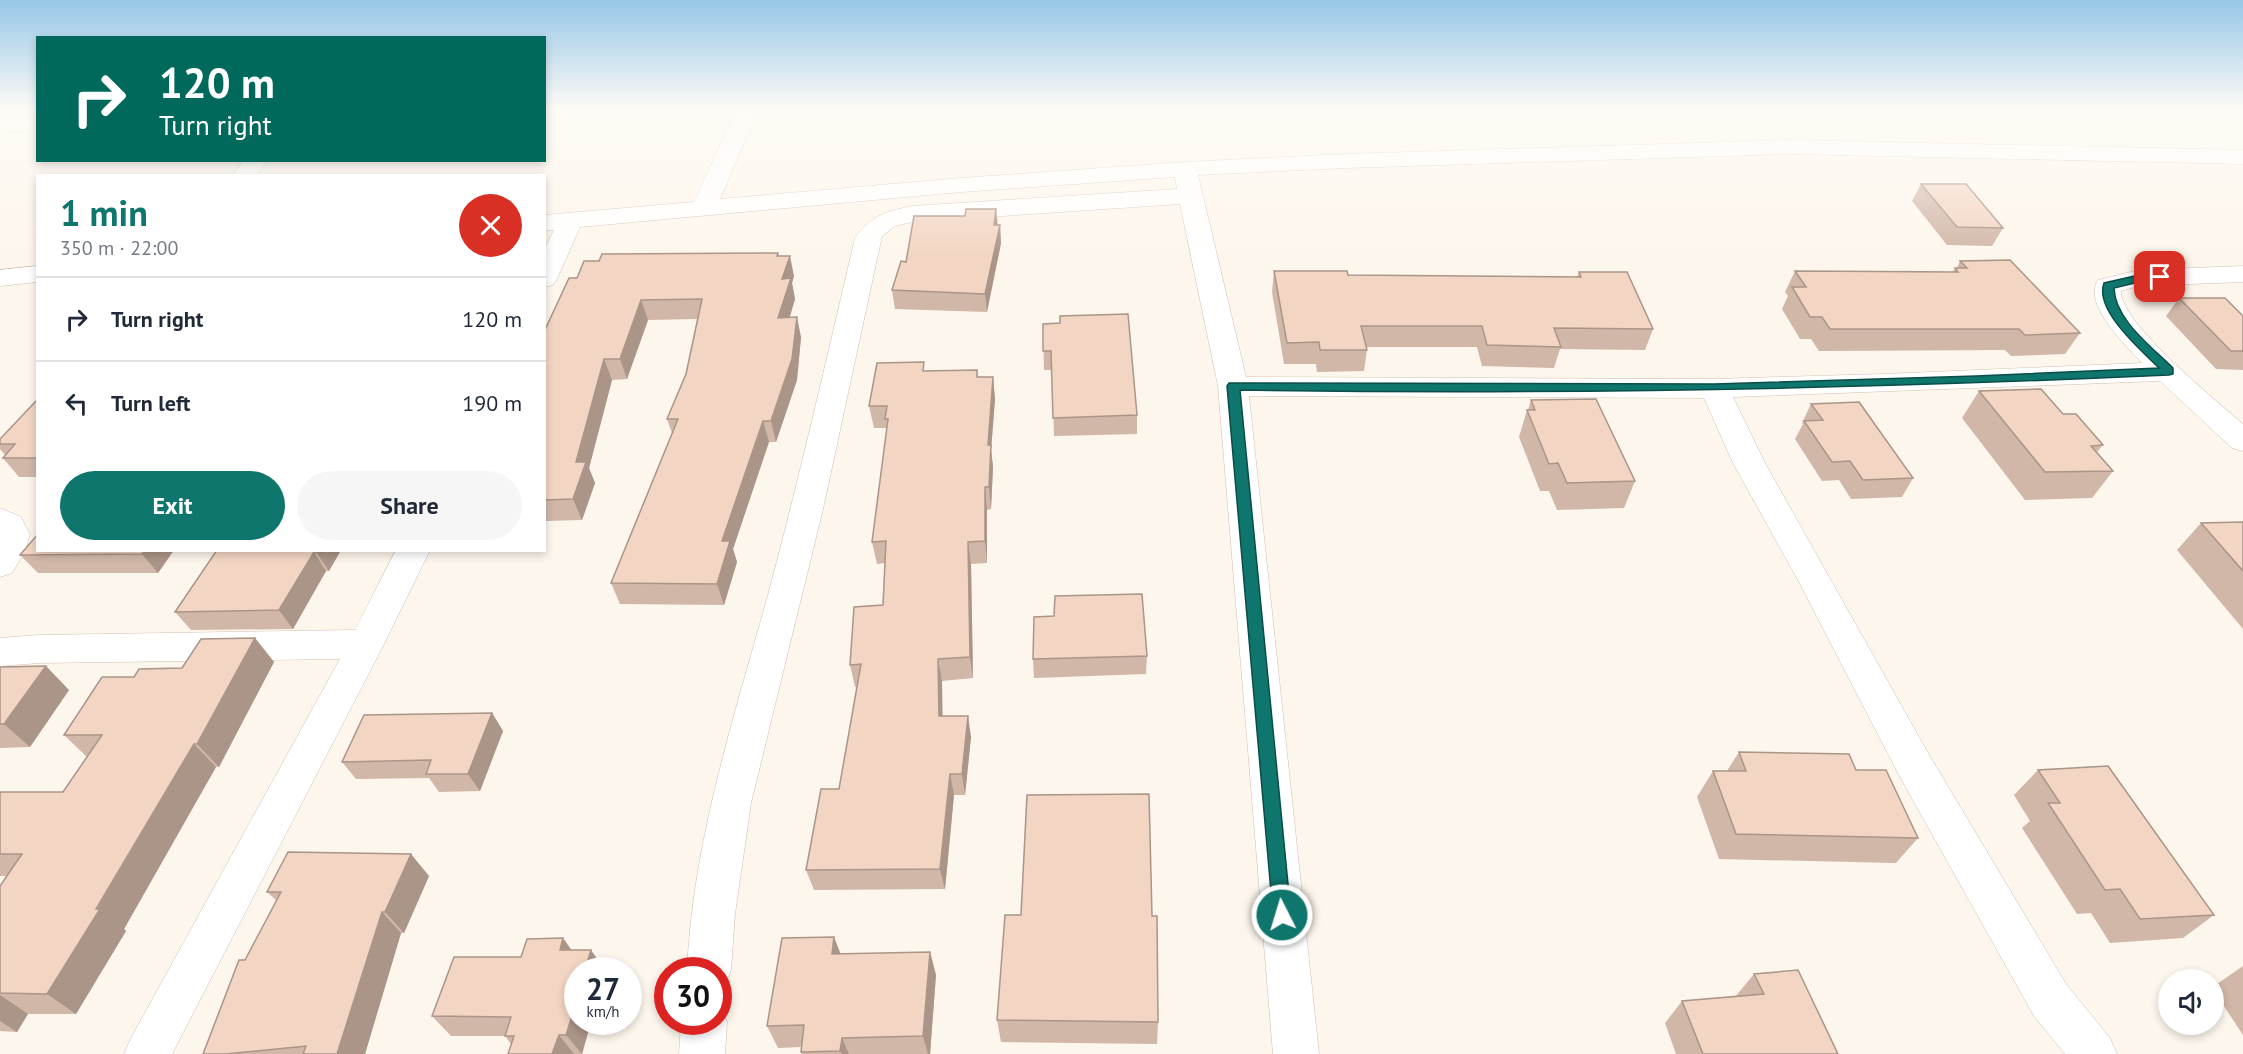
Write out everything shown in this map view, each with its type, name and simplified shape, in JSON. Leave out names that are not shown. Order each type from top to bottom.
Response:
[{"type":"street","points":[[704,208],[725,159]]},
{"type":"street","points":[[710,957],[714,914],[731,803],[807,509],[868,238],[873,230],[885,220],[912,214],[1187,182],[1505,159]]},
{"type":"street","points":[[246,174],[255,162]]},
{"type":"street","points":[[546,223],[961,185],[1187,182]]},
{"type":"street","points":[[1187,182],[1233,386],[1296,1054]]},
{"type":"street","points":[[546,275],[571,220]]},
{"type":"street","points":[[2243,273],[2139,278],[2108,286],[2109,300],[2125,326],[2243,441]]},
{"type":"street","points":[[0,278],[36,274]]},
{"type":"street","points":[[1233,386],[1714,388],[2169,371]]},
{"type":"street","points":[[1714,388],[1749,463],[2004,925],[2050,1000],[2094,1054]]},
{"type":"street","points":[[0,520],[9,525],[13,534],[8,551],[0,564]]},
{"type":"street","points":[[147,1054],[366,644],[412,552]]},
{"type":"street","points":[[0,652],[39,649],[366,644]]},
{"type":"street","points":[[702,1054],[703,1035]]},
{"type":"building","points":[[1921,184],[1966,184],[2003,228],[1957,227]]},
{"type":"building","points":[[966,209],[996,209],[994,225],[1000,225],[985,294],[892,290],[901,261],[906,262],[914,216],[965,216]]},
{"type":"building","points":[[778,253],[777,256],[790,256],[782,279],[791,278],[778,318],[797,317],[792,359],[771,421],[763,421],[722,541],[730,541],[717,584],[611,583],[678,419],[667,419],[686,374],[702,299],[641,300],[620,359],[604,359],[576,462],[586,462],[573,499],[546,500],[546,328],[569,278],[577,278],[584,261],[599,261],[602,254]]},
{"type":"building","points":[[2010,260],[2080,333],[2025,335],[2019,329],[1830,329],[1822,317],[1810,317],[1792,287],[1806,287],[1795,271],[1958,272],[1955,268],[1967,268],[1960,261]]},
{"type":"building","points":[[1274,271],[1347,271],[1348,275],[1581,277],[1579,272],[1627,272],[1653,329],[1554,328],[1561,347],[1487,345],[1482,326],[1361,326],[1367,350],[1320,350],[1319,342],[1287,343]]},
{"type":"building","points":[[2179,298],[2225,298],[2243,316],[2243,351],[2231,351]]},
{"type":"building","points":[[1128,314],[1137,415],[1053,418],[1051,351],[1043,351],[1043,324],[1060,323],[1060,316]]},
{"type":"building","points":[[924,362],[923,371],[977,370],[977,377],[993,377],[988,445],[991,445],[989,487],[985,487],[985,541],[968,542],[970,657],[938,659],[939,716],[968,716],[962,774],[950,774],[940,869],[806,870],[821,789],[839,789],[861,664],[850,665],[854,607],[883,605],[886,541],[872,542],[888,419],[885,419],[887,406],[869,406],[877,363]]},
{"type":"building","points":[[2041,389],[2063,414],[2076,414],[2103,445],[2091,446],[2113,471],[2045,472],[1979,391]]},
{"type":"building","points":[[1596,399],[1635,481],[1567,483],[1558,463],[1549,464],[1527,410],[1535,410],[1531,400]]},
{"type":"building","points":[[36,401],[36,458],[3,458],[15,444],[0,444],[0,439]]},
{"type":"building","points":[[1859,402],[1913,478],[1863,480],[1850,461],[1832,462],[1804,421],[1823,420],[1811,404]]},
{"type":"building","points":[[2243,522],[2243,571],[2201,523]]},
{"type":"building","points":[[36,536],[36,552],[144,552],[142,554],[20,555]]},
{"type":"building","points":[[216,552],[314,552],[279,610],[175,612]]},
{"type":"building","points":[[1142,594],[1147,656],[1033,659],[1034,617],[1054,616],[1055,596]]},
{"type":"building","points":[[255,638],[197,744],[194,744],[96,909],[100,909],[47,994],[0,993],[0,886],[22,854],[0,854],[0,792],[63,792],[102,735],[64,735],[102,677],[134,677],[139,669],[182,668],[201,639]]},
{"type":"building","points":[[46,666],[4,724],[0,724],[0,667]]},
{"type":"building","points":[[492,713],[468,774],[426,774],[431,760],[342,762],[364,715]]},
{"type":"building","points":[[1739,752],[1849,754],[1856,770],[1886,770],[1918,838],[1736,834],[1713,771],[1746,771]]},
{"type":"building","points":[[2108,766],[2214,915],[2140,919],[2120,889],[2105,890],[2048,803],[2060,803],[2038,770]]},
{"type":"building","points":[[1149,794],[1152,916],[1157,916],[1158,1022],[997,1020],[1005,915],[1021,915],[1027,795]]},
{"type":"building","points":[[288,852],[411,854],[385,912],[382,912],[337,1054],[303,1054],[306,1046],[203,1054],[239,960],[245,960],[281,892],[267,892]]},
{"type":"building","points":[[834,937],[832,954],[930,952],[923,1036],[842,1038],[840,1051],[801,1052],[804,1025],[767,1026],[782,938]]},
{"type":"building","points":[[563,938],[560,950],[591,950],[589,957],[564,957],[564,1035],[559,1035],[552,1054],[508,1054],[514,1036],[505,1036],[511,1017],[432,1016],[454,957],[521,957],[527,939]]},
{"type":"building","points":[[1798,970],[1838,1054],[1703,1054],[1682,1001],[1764,994],[1754,974]]},
{"type":"route","points":[[1282,915],[1233,386],[1714,388],[2169,371],[2125,326],[2109,300],[2108,286],[2139,278],[2160,277]]}]
